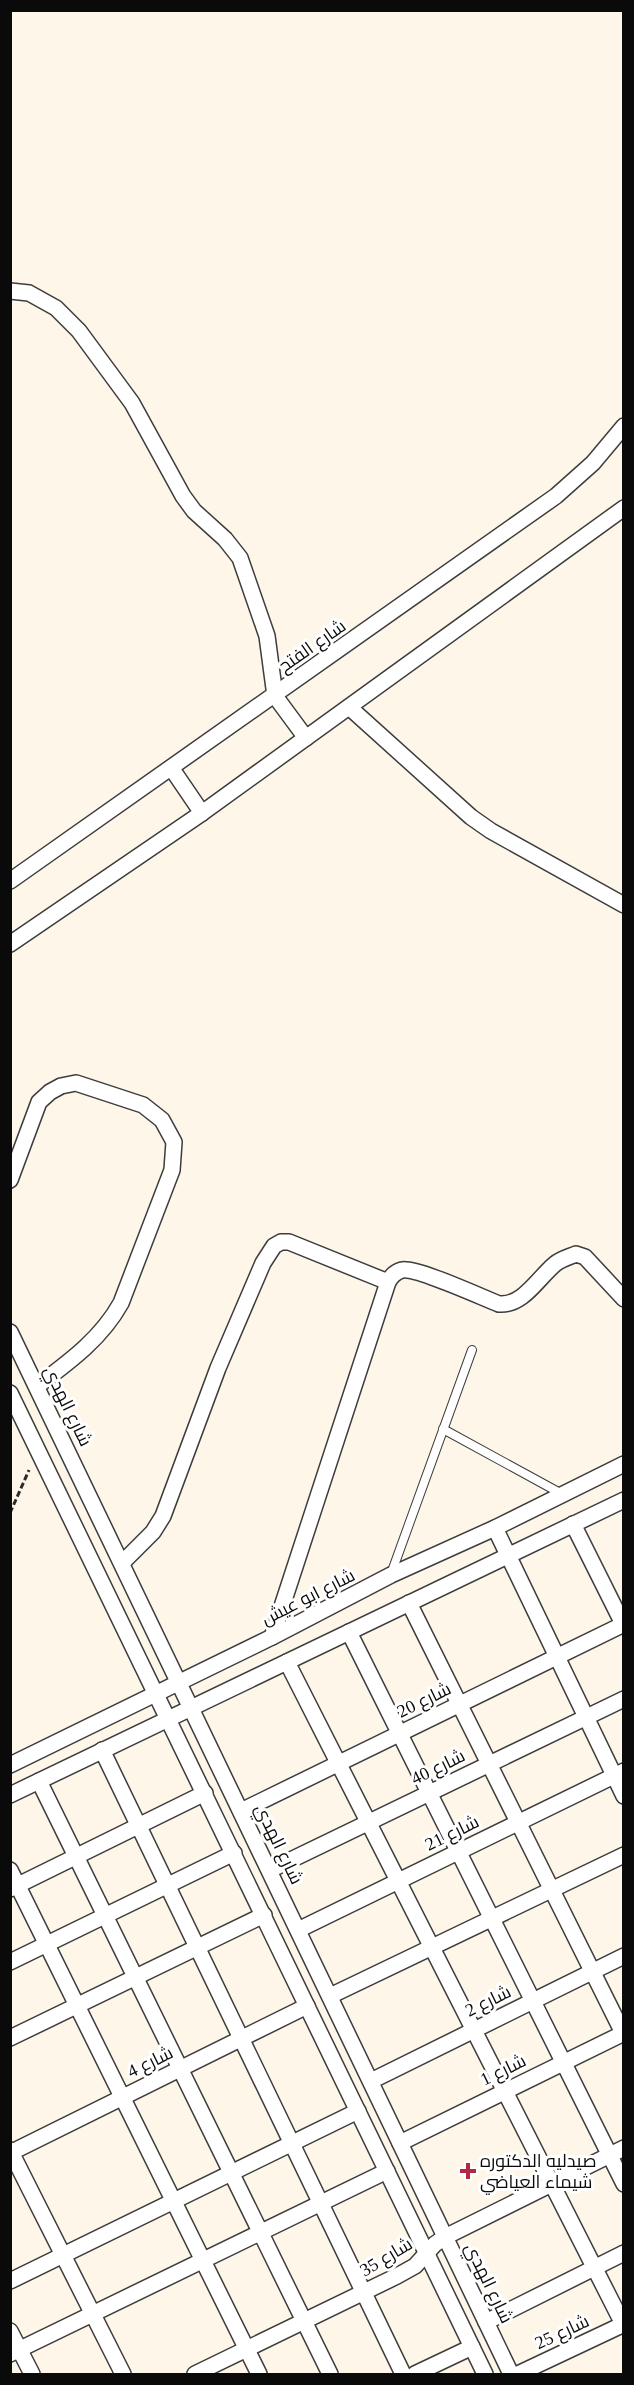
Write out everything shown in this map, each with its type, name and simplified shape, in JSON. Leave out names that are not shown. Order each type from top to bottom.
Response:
[{"type":"street","points":[[10,291],[29,293],[56,308],[79,331],[132,402],[183,496],[194,511],[225,539],[240,558],[267,636],[275,696],[306,738]]},
{"type":"street","name":"شارع الفتح","points":[[10,881],[172,769],[556,496],[593,463],[624,426]]},
{"type":"street","points":[[13,936],[202,813],[624,508]]},
{"type":"street","points":[[349,707],[471,817],[491,831],[624,905]]},
{"type":"street","points":[[172,769],[202,813]]},
{"type":"street","points":[[10,1180],[39,1102],[50,1092],[76,1083],[143,1106],[162,1120],[174,1142],[172,1170],[122,1303],[111,1321],[86,1349],[37,1386]]},
{"type":"street","points":[[122,1563],[153,1532],[163,1516],[218,1368],[268,1252],[281,1242],[289,1242],[388,1281]]},
{"type":"street","points":[[272,1637],[388,1281],[393,1275],[400,1270],[416,1271],[506,1305],[519,1299],[556,1263],[576,1254],[585,1257],[624,1299]]},
{"type":"street","name":"شارع الهدي","points":[[10,1332],[511,2374]]},
{"type":"street","points":[[10,1393],[485,2374]]},
{"type":"street","name":"شارع ابو عيش","points":[[10,1766],[272,1637],[390,1575],[495,1528],[624,1464]]},
{"type":"street","points":[[10,1795],[624,1500]]},
{"type":"street","points":[[573,1524],[623,1625]]},
{"type":"street","points":[[495,1528],[586,1717],[619,1774],[624,1796]]},
{"type":"street","points":[[409,1603],[623,2034]]},
{"type":"street","name":"شارع 20","points":[[241,1811],[623,1625]]},
{"type":"street","points":[[349,1632],[624,2184]]},
{"type":"street","points":[[287,1662],[623,2325]]},
{"type":"street","name":"شارع 40","points":[[270,1870],[624,1699]]},
{"type":"street","points":[[102,1750],[403,2374]]},
{"type":"street","name":"شارع 21","points":[[298,1930],[619,1774]]},
{"type":"street","points":[[39,1781],[330,2374]]},
{"type":"street","points":[[14,1887],[205,1793]]},
{"type":"street","points":[[10,1962],[234,1853]]},
{"type":"street","points":[[330,1996],[624,1855]]},
{"type":"street","points":[[10,1870],[14,1887],[47,1944],[259,2374]]},
{"type":"street","points":[[10,2037],[264,1915]]},
{"type":"street","name":"شارع 2","points":[[370,2080],[624,1956]]},
{"type":"street","name":"شارع 4","points":[[11,2152],[308,2006]]},
{"type":"street","name":"شارع 1","points":[[400,2143],[623,2034]]},
{"type":"street","points":[[10,2281],[358,2111]]},
{"type":"street","name":"شارع 35","points":[[195,2374],[415,2266],[435,2244],[445,2237],[624,2148]]},
{"type":"street","points":[[11,2152],[123,2374]]},
{"type":"street","points":[[15,2352],[387,2171]]},
{"type":"street","points":[[486,2322],[624,2253]]},
{"type":"street","name":"شارع 25","points":[[518,2374],[623,2325]]},
{"type":"street","points":[[10,2331],[15,2352],[32,2374]]},
{"type":"street","points":[[416,2374],[472,2347]]},
{"type":"lane","points":[[390,1575],[472,1350]]},
{"type":"lane","points":[[443,1429],[562,1494]]},
{"type":"path","points":[[10,1512],[38,1449]]},
{"type":"place","name":"صيدليه الدكتوره شيماء العياضي","points":[[468,2171]]}]
